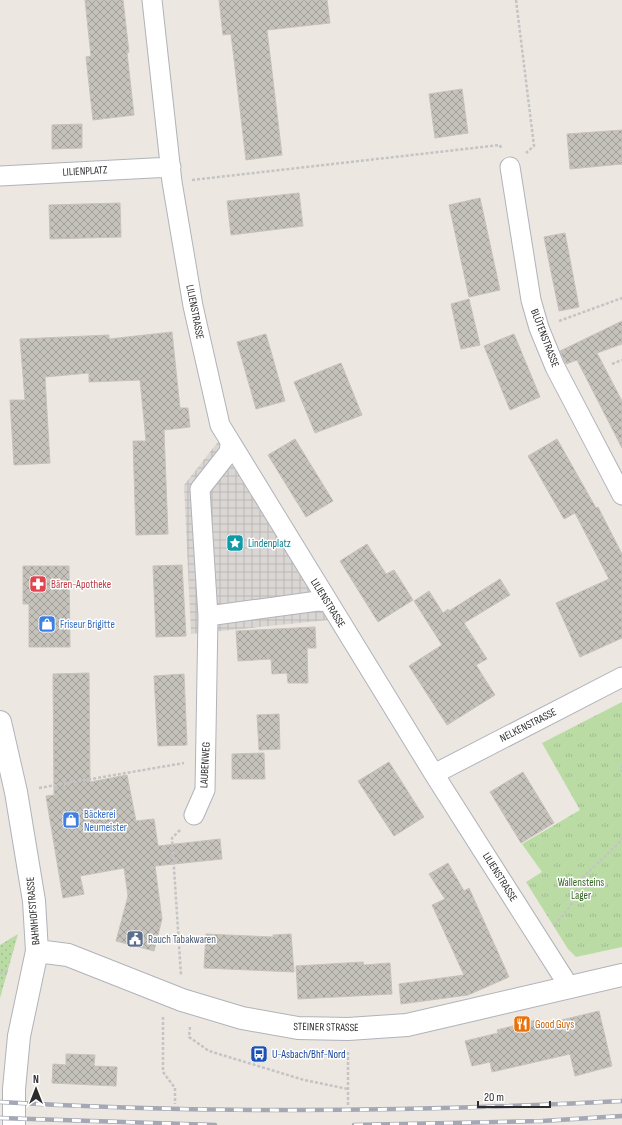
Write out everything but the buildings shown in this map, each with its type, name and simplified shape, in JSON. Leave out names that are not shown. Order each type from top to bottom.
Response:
[{"type":"street","points":[[152,0],[172,175]]},
{"type":"street","name":"BLÜTENSTRASSE","points":[[510,167],[531,300],[539,328],[555,367],[622,495]]},
{"type":"street","name":"LILIENPLATZ","points":[[0,176],[172,175]]},
{"type":"street","name":"LILIENSTRASSE","points":[[172,175],[195,314],[220,425],[230,444],[434,774],[570,988]]},
{"type":"street","points":[[230,444],[229,452],[200,489],[208,616],[318,601],[328,602]]},
{"type":"street","name":"LAUBENWEG","points":[[194,815],[205,790],[208,616]]},
{"type":"street","name":"NELKENSTRASSE","points":[[434,774],[622,677]]},
{"type":"street","name":"BAHNHOFSTRASSE","points":[[0,722],[5,765],[16,792],[34,901],[37,950],[18,1036],[14,1090],[14,1125]]},
{"type":"street","name":"STEINER STRASSE","points":[[37,950],[68,955],[182,1000],[249,1020],[298,1028],[348,1029],[407,1025],[622,975]]},
{"type":"path","points":[[172,175],[500,145],[510,167],[534,146],[516,0]]},
{"type":"path","points":[[539,328],[622,298]]},
{"type":"path","points":[[612,364],[622,360]]},
{"type":"path","points":[[16,792],[206,759]]},
{"type":"path","points":[[622,765],[622,772]]},
{"type":"path","points":[[182,1000],[172,838],[194,815]]},
{"type":"path","points":[[542,944],[571,905],[580,879],[619,844],[622,838]]},
{"type":"path","points":[[163,1016],[163,1072],[175,1088],[175,1104]]},
{"type":"path","points":[[209,1051],[304,1080],[348,1089]]},
{"type":"path","points":[[348,1063],[348,1105]]},
{"type":"green space","name":"Wallensteins Lager","points":[[622,702],[622,947],[576,957],[568,949],[526,882],[542,872],[522,844],[580,810],[542,743]]},
{"type":"green space","points":[[18,934],[0,998],[0,945]]},
{"type":"shaded area","name":"Lindenplatz","points":[[221,438],[329,620],[191,634],[184,485]]},
{"type":"railway","points":[[0,1102],[155,1108],[311,1110],[544,1105],[622,1101]]},
{"type":"railway","points":[[354,1125],[542,1121],[622,1116]]},
{"type":"railway","points":[[0,1118],[215,1125]]},
{"type":"place","name":"Lindenplatz","points":[[235,543]]},
{"type":"place","name":"Bären-Apotheke","points":[[38,584]]},
{"type":"place","name":"Friseur Brigitte","points":[[47,624]]},
{"type":"place","name":"Bäckerei Neumeister","points":[[71,820]]},
{"type":"place","name":"Rauch Tabakwaren","points":[[135,939]]},
{"type":"place","name":"Good Guys","points":[[522,1024]]},
{"type":"place","name":"U-Asbach/Bhf-Nord","points":[[259,1054]]}]
